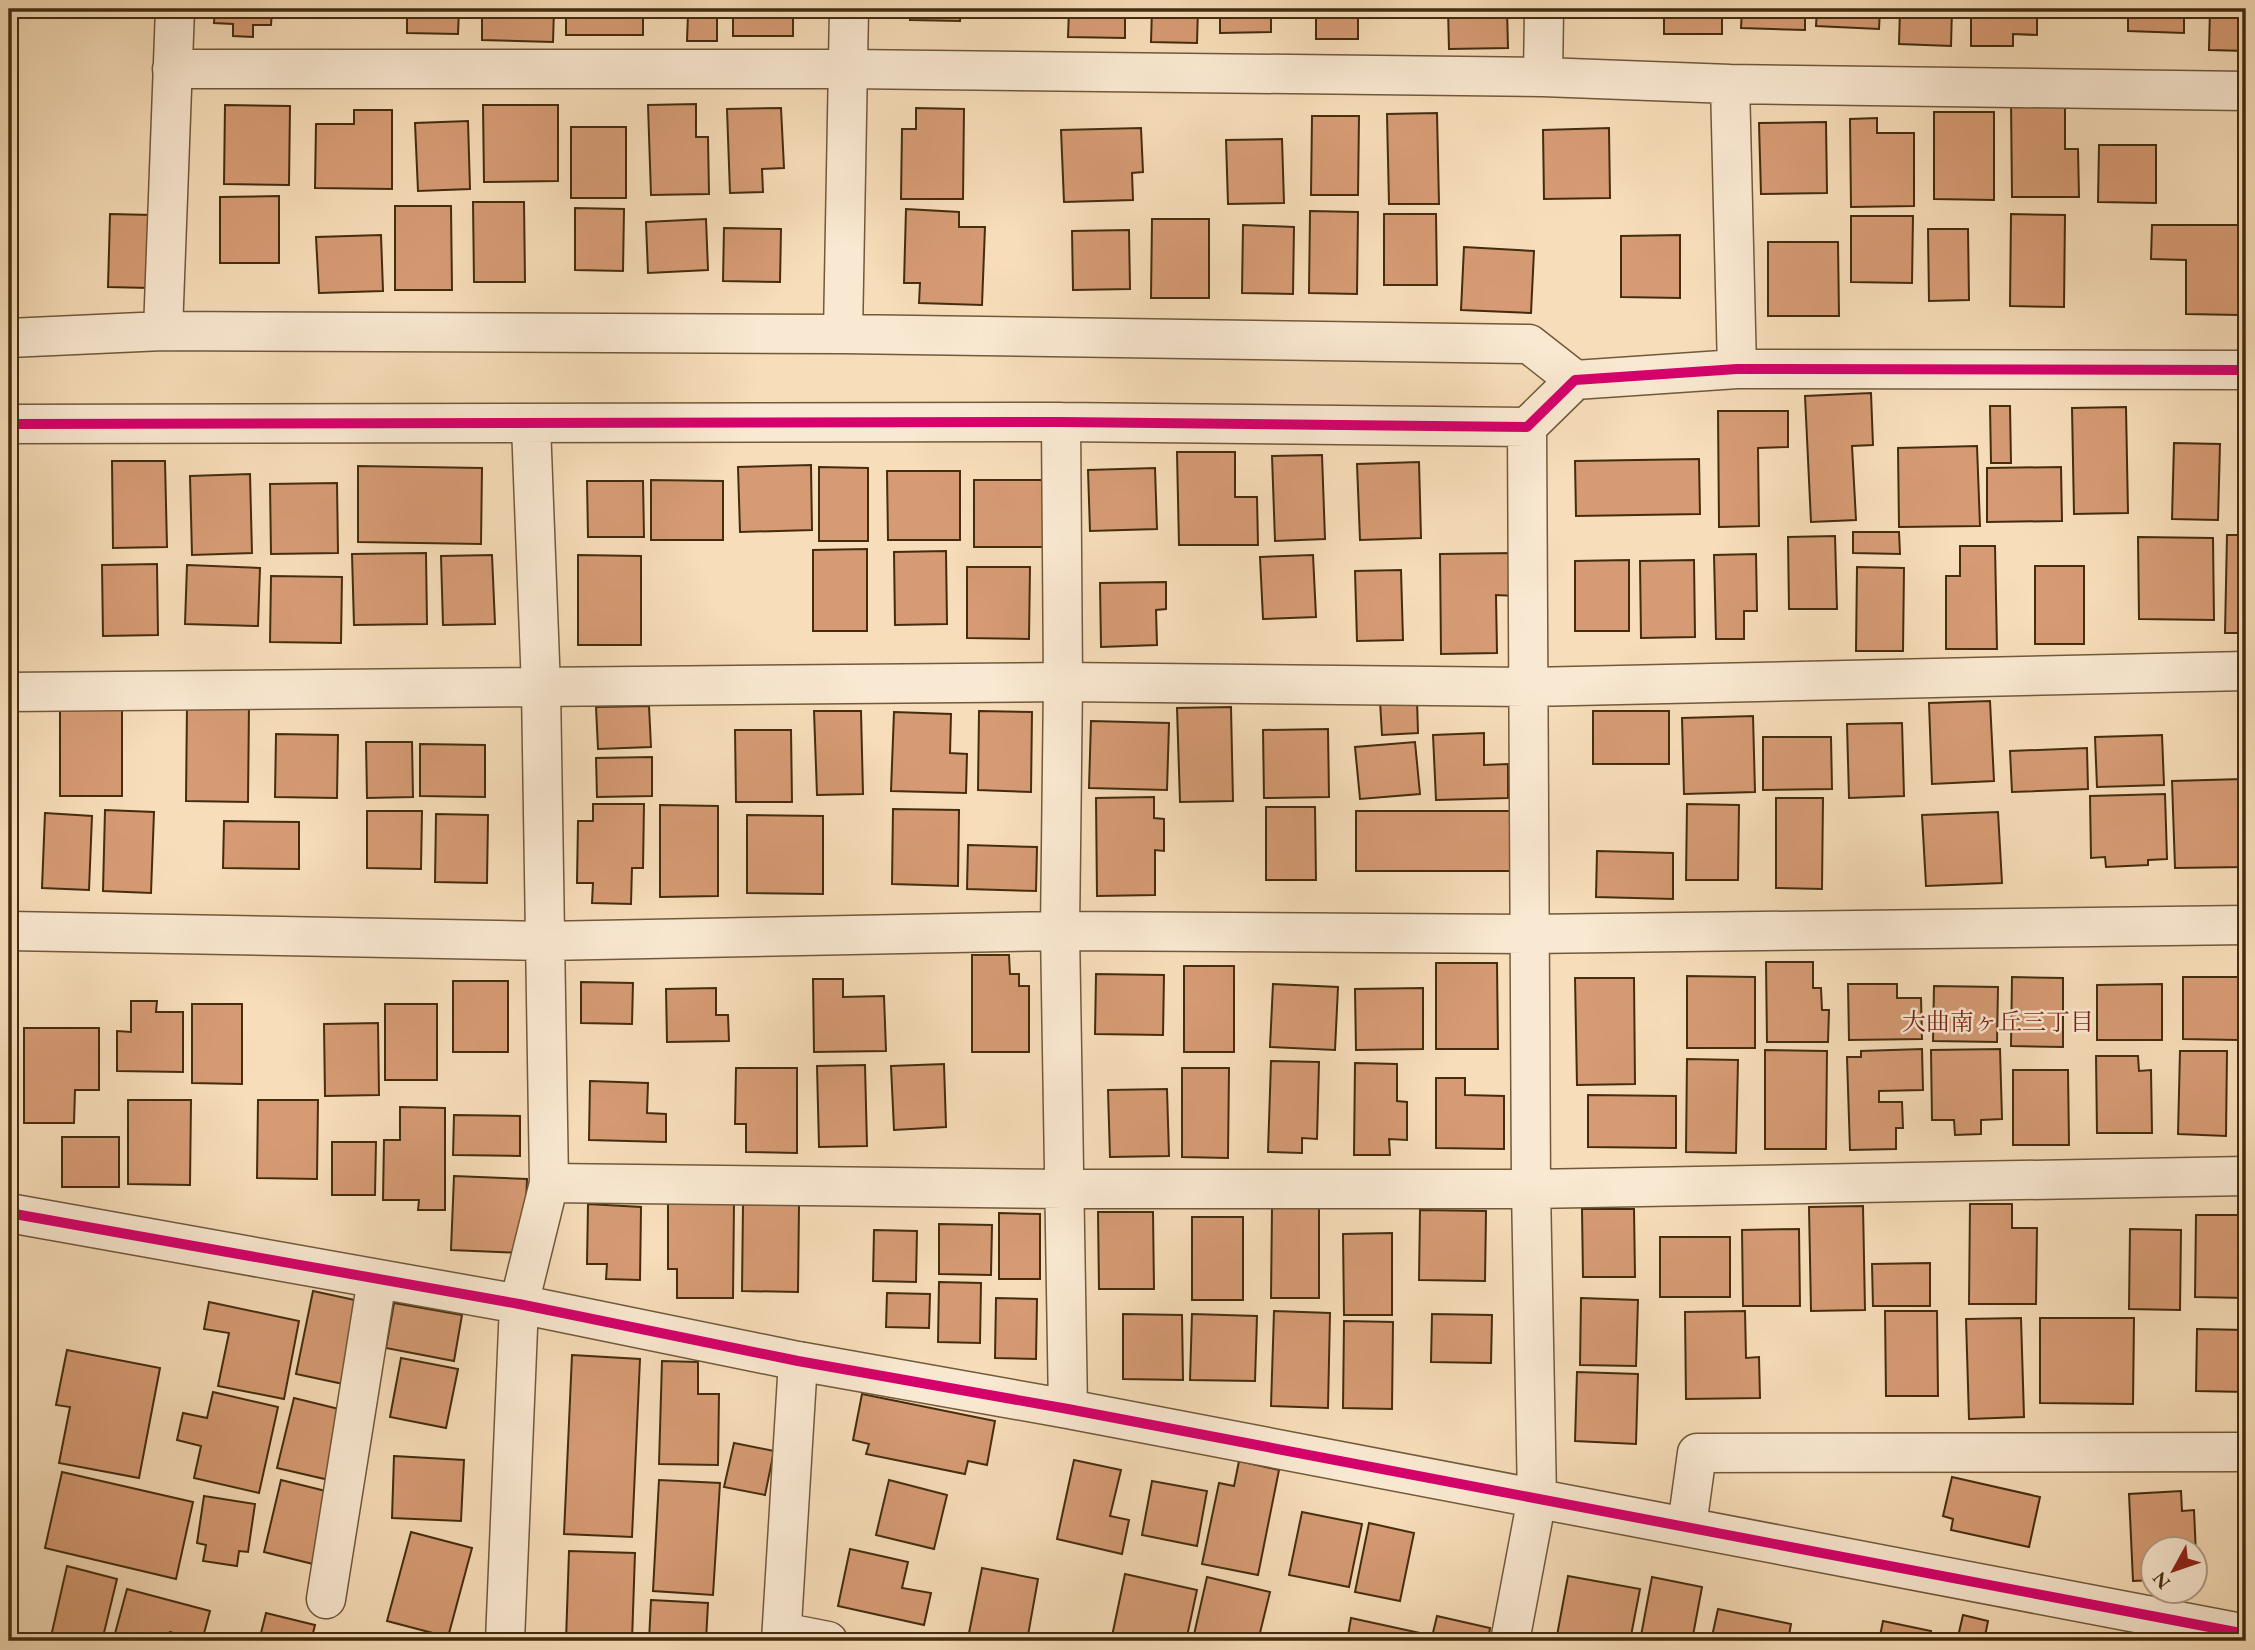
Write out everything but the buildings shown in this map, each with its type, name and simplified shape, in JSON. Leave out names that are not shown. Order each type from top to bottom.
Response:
[{"type":"street","points":[[163,331],[175,9]]},
{"type":"street","points":[[844,334],[849,9]]},
{"type":"street","points":[[1543,77],[1544,9]]},
{"type":"street","points":[[172,69],[848,69],[1543,77],[1730,85],[2246,91]]},
{"type":"street","points":[[1730,85],[1737,369]]},
{"type":"street","points":[[9,338],[163,331],[844,334],[1529,344],[1576,380]]},
{"type":"street","points":[[9,424],[1060,422],[1527,427],[1576,380],[1737,369],[2246,370]]},
{"type":"street","points":[[1060,422],[1063,682],[1060,931],[1068,1409]]},
{"type":"street","points":[[505,1641],[519,1304],[549,1183],[541,688],[531,425]]},
{"type":"street","points":[[1510,1641],[1537,1498],[1531,1189],[1527,427]]},
{"type":"street","points":[[9,692],[1063,682],[1529,687],[2246,671]]},
{"type":"street","points":[[9,931],[544,941],[1060,931],[1530,934],[2246,925]]},
{"type":"street","points":[[549,1183],[1064,1189],[1531,1189],[2246,1176]]},
{"type":"street","points":[[9,1213],[519,1304],[798,1361],[1068,1409],[2246,1634]]},
{"type":"street","points":[[326,1599],[377,1279]]},
{"type":"street","points":[[798,1361],[782,1637],[828,1641]]},
{"type":"street","points":[[1687,1526],[1697,1453],[2246,1452]]},
{"type":"cycle path","points":[[9,424],[1061,422],[1527,427],[1575,380],[1737,369],[2246,370]]},
{"type":"cycle path","points":[[9,1213],[519,1304],[798,1361],[1068,1409],[2246,1634]]},
{"type":"district","name":"大曲南ヶ丘三丁目","points":[[1998,1021]]}]
